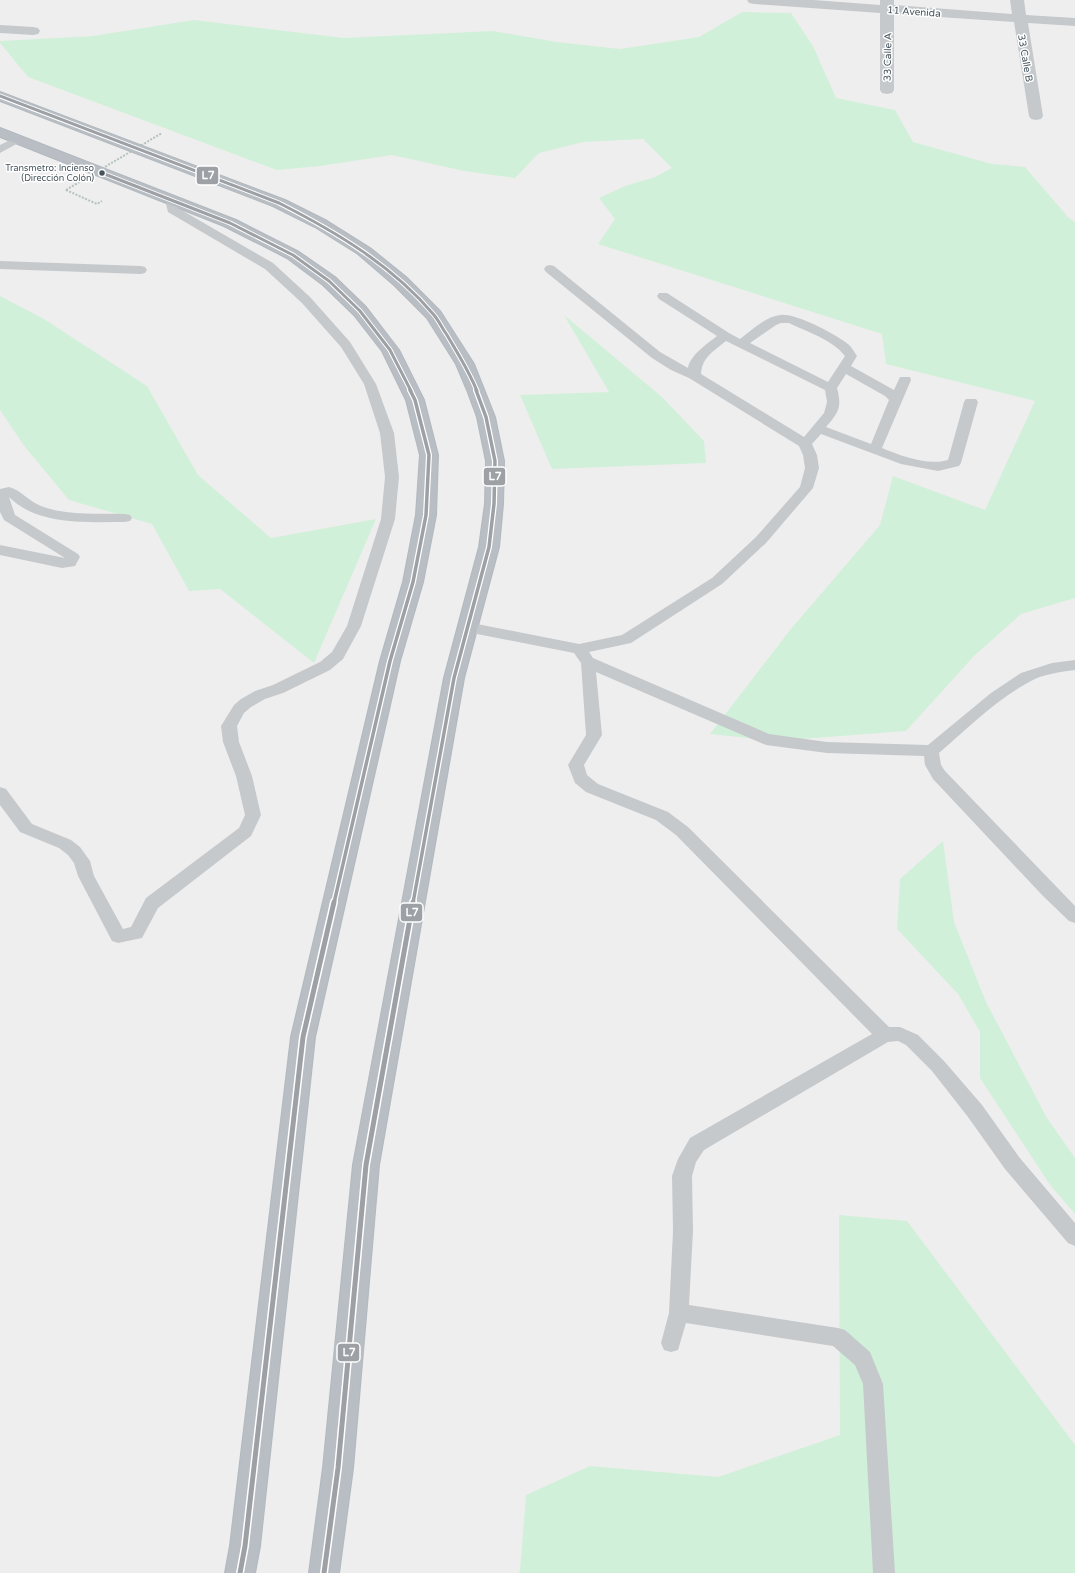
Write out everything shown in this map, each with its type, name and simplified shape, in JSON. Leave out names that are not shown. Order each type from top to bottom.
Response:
[{"type":"highway","points":[[0,96],[279,203],[321,224],[364,251],[400,281],[434,315],[465,364],[486,417],[494,461],[494,504],[489,547],[454,678],[366,1165],[338,1468],[324,1573]]},
{"type":"highway","points":[[0,132],[230,223],[293,255],[329,281],[360,311],[390,350],[415,400],[429,455],[426,515],[413,582],[390,661],[303,1037],[245,1546],[240,1573]]},
{"type":"street","name":"11 Avenida","points":[[754,0],[888,5],[1075,22]]},
{"type":"street","name":"33 Calle B","points":[[1017,0],[1036,116]]},
{"type":"street","name":"33 Calle A","points":[[887,90],[888,5]]},
{"type":"street","points":[[0,29],[33,31]]},
{"type":"lane","points":[[0,150],[18,139]]},
{"type":"lane","points":[[0,793],[26,828],[65,844],[74,850],[82,861],[86,876],[118,936],[136,933],[152,903],[245,832],[253,815],[244,776],[231,742],[229,726],[239,709],[246,703],[260,695],[278,689],[325,666],[338,655],[354,626],[388,519],[392,477],[387,433],[370,384],[346,345],[306,300],[269,266],[172,210],[171,200]]},
{"type":"lane","points":[[0,266],[141,270]]},
{"type":"lane","points":[[550,269],[656,355],[675,367],[694,375],[805,444],[810,455],[812,468],[806,488],[761,540],[717,581],[626,639],[583,656]]},
{"type":"lane","points":[[663,296],[725,336],[831,388]]},
{"type":"lane","points":[[741,344],[772,322],[780,319],[791,319],[836,341],[845,348],[851,356],[831,388],[834,402],[830,414],[805,444]]},
{"type":"lane","points":[[694,375],[695,364],[704,352],[725,336]]},
{"type":"lane","points":[[844,367],[890,393],[896,400]]},
{"type":"lane","points":[[875,450],[905,380]]},
{"type":"lane","points":[[818,428],[901,460],[942,466],[954,463],[971,402]]},
{"type":"lane","points":[[0,550],[62,564],[70,563],[73,557],[9,517],[2,500],[2,493],[7,491],[13,492],[22,501],[35,508],[53,514],[125,518]]},
{"type":"lane","points":[[468,627],[583,656],[766,740],[813,747],[931,751],[996,697],[1026,677],[1052,668],[1075,665]]},
{"type":"lane","points":[[583,656],[594,735],[576,765],[583,782],[592,788],[662,816],[682,831],[885,1035]]},
{"type":"lane","points":[[931,751],[933,765],[939,775],[1042,885],[1075,916]]},
{"type":"lane","points":[[671,1343],[679,1313],[683,1231],[682,1176],[687,1159],[697,1144],[885,1035],[900,1034],[912,1040],[938,1066],[975,1111],[1012,1163],[1075,1237]]},
{"type":"lane","points":[[679,1313],[838,1337],[863,1359],[872,1384],[884,1573]]},
{"type":"path","points":[[97,204],[66,190],[162,133]]},
{"type":"green space","points":[[742,12],[791,13],[813,46],[836,98],[895,110],[913,142],[992,164],[1025,167],[1068,217],[1075,222],[1075,598],[1021,614],[975,655],[906,731],[775,741],[710,734],[790,630],[880,525],[893,476],[985,510],[1035,401],[886,364],[882,334],[598,244],[615,219],[599,198],[625,186],[655,177],[672,168],[643,139],[583,142],[539,153],[515,178],[464,171],[392,155],[320,166],[277,170],[28,77],[0,43],[0,41],[93,36],[194,20],[344,38],[493,31],[557,42],[620,49],[699,37]]},
{"type":"green space","points":[[0,296],[44,319],[147,386],[198,475],[271,538],[376,519],[314,663],[220,589],[189,591],[152,524],[69,500],[25,447],[0,410]]},
{"type":"green space","points":[[564,315],[662,397],[704,441],[706,463],[552,469],[520,395],[609,392]]},
{"type":"green space","points":[[943,841],[954,922],[986,1002],[1047,1118],[1075,1158],[1075,1214],[1050,1185],[980,1078],[980,1032],[958,994],[897,929],[900,879]]},
{"type":"green space","points":[[839,1215],[907,1221],[1075,1445],[1075,1573],[518,1573],[520,1571],[526,1495],[590,1466],[718,1477],[840,1435]]},
{"type":"transit line","name":"L7","points":[[0,96],[279,203],[321,224],[364,251],[400,281],[434,315],[465,364],[486,417],[495,461],[494,504],[489,547],[454,678],[366,1165],[338,1468],[324,1573]]},
{"type":"transit line","name":"L7","points":[[102,173],[230,223],[293,255],[329,281],[360,311],[390,350],[415,400],[429,455],[426,515],[413,582],[390,661],[303,1037],[245,1546],[240,1573]]},
{"type":"place","name":"Transmetro: Incienso (Dirección Colón)","points":[[102,173]]}]
